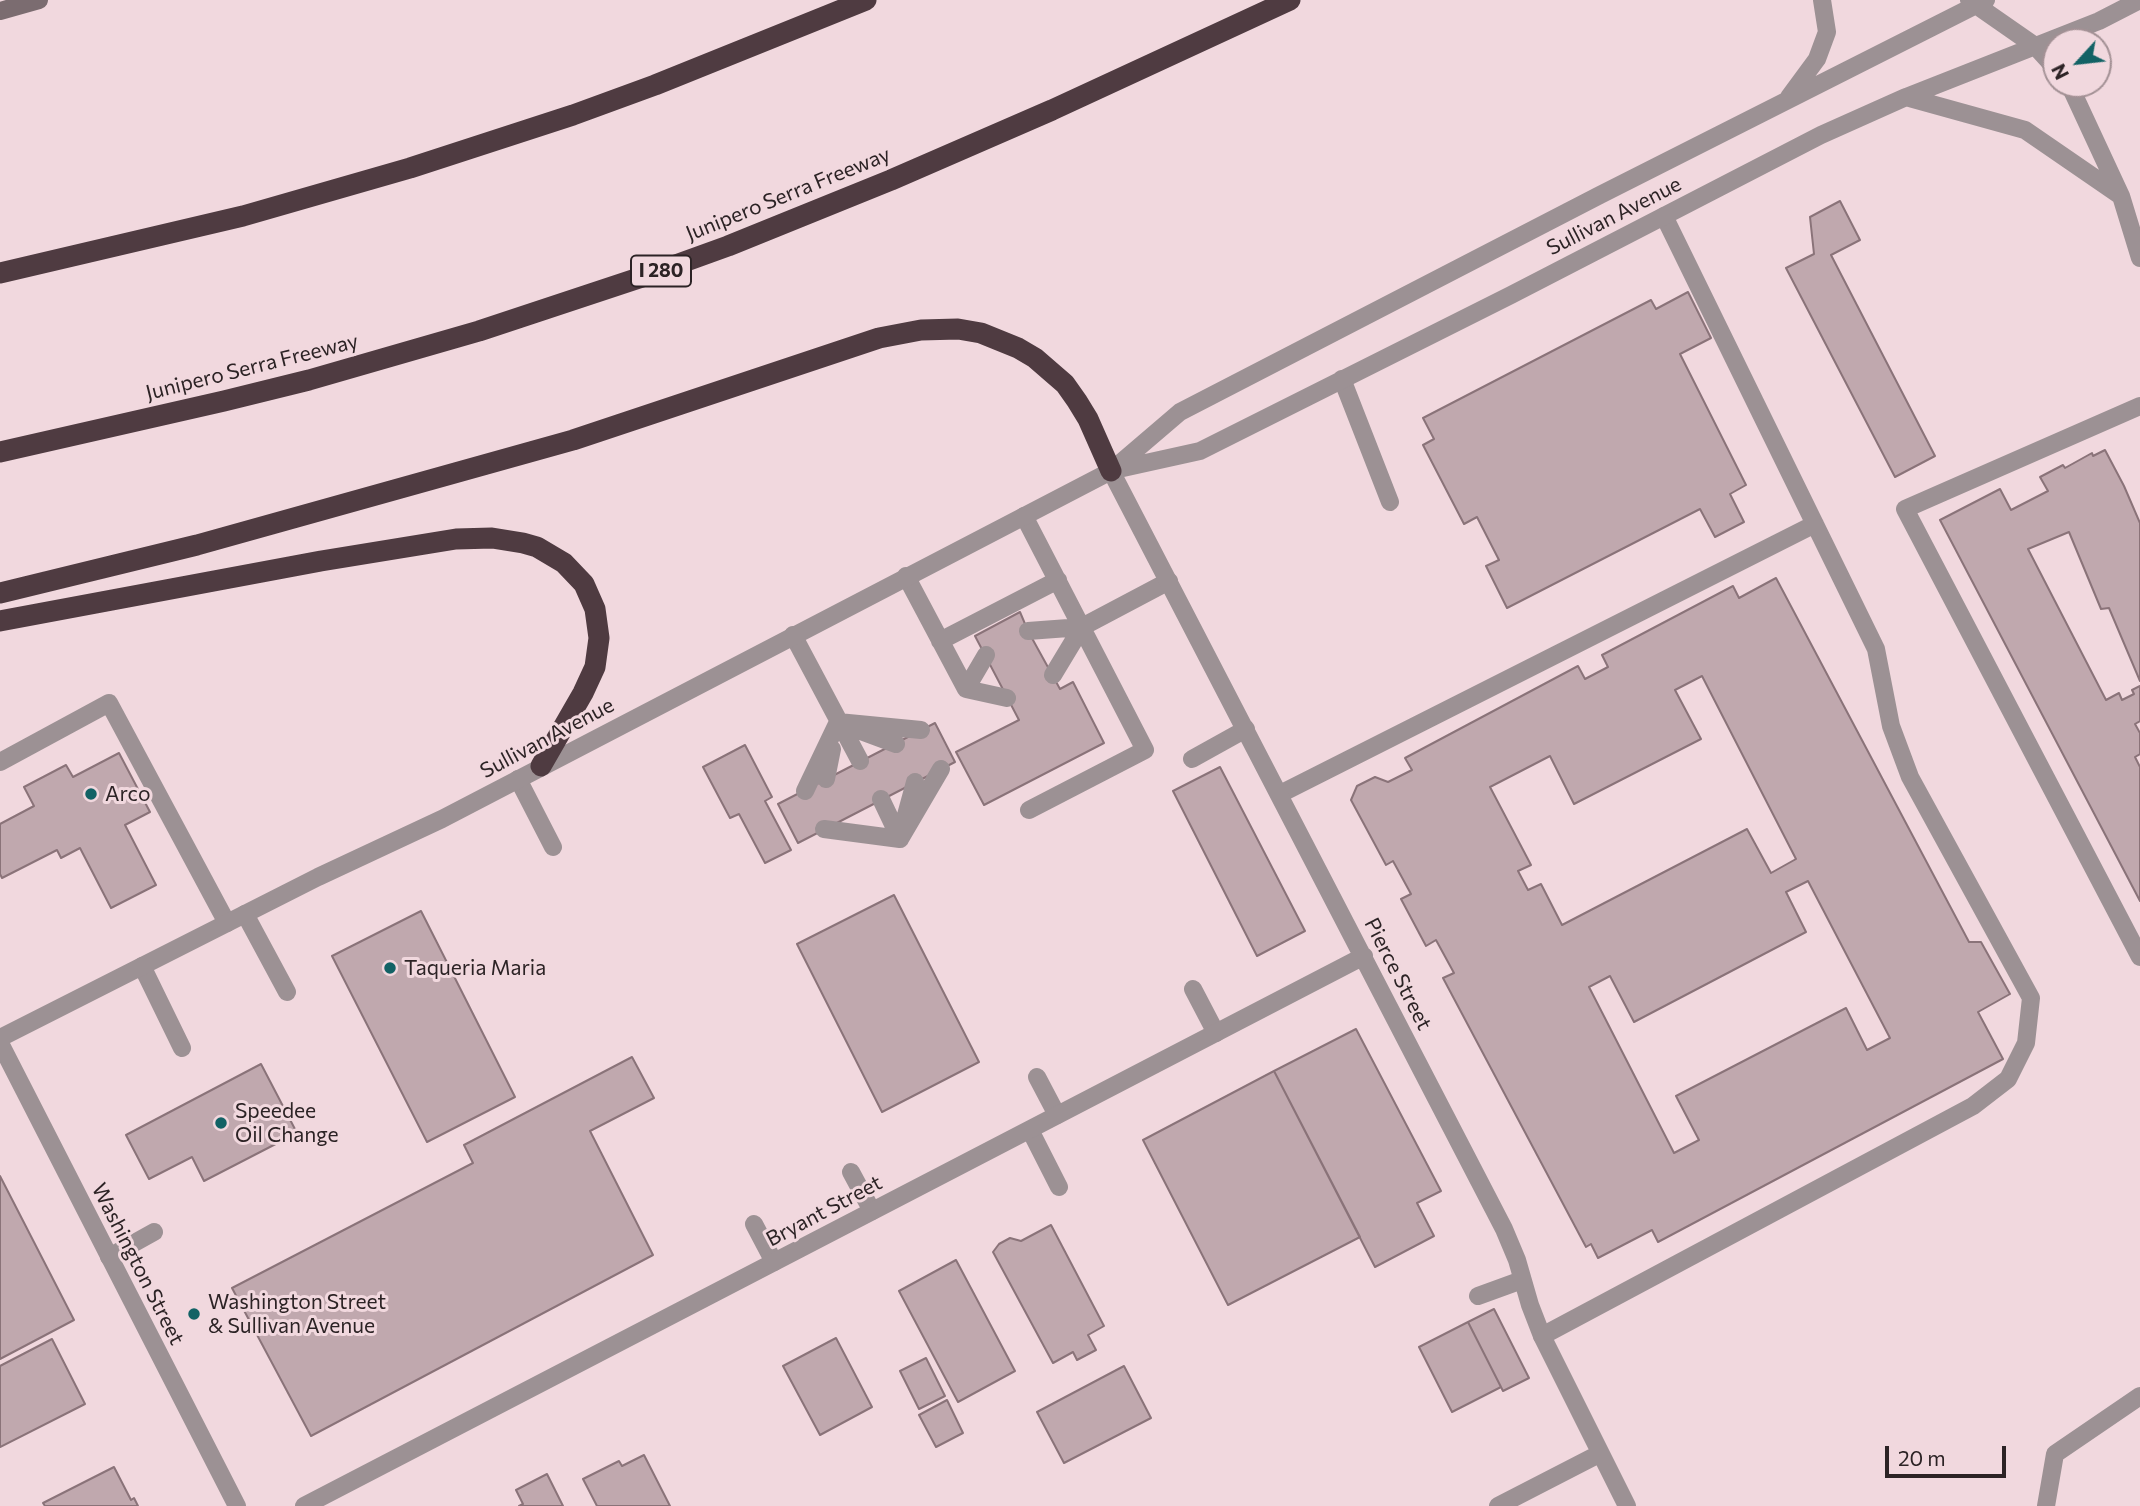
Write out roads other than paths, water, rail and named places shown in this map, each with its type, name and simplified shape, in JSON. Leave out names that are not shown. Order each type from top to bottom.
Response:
[{"type":"highway","points":[[0,273],[243,216],[410,168],[643,89],[866,0]]},
{"type":"highway","name":"Junipero Serra Freeway","points":[[0,452],[309,380],[479,331],[645,276],[809,214],[973,145],[1290,0]]},
{"type":"highway","points":[[0,593],[197,545],[573,440],[879,338],[921,330],[958,329],[981,333],[1035,358],[1065,384],[1077,401],[1111,471]]},
{"type":"highway","points":[[0,621],[321,561],[456,539],[492,538],[523,543],[550,554],[576,573],[593,602],[599,631],[595,667],[541,766]]},
{"type":"main road","points":[[0,10],[38,0]]},
{"type":"street","points":[[1786,101],[1817,59],[1827,32],[1822,0]]},
{"type":"street","name":"Sullivan Avenue","points":[[1111,471],[1200,451],[1796,147],[1906,97],[2099,21],[2140,0]]},
{"type":"street","points":[[1978,1],[2042,54]]},
{"type":"street","name":"Sullivan Avenue","points":[[0,1040],[317,877],[442,818],[1111,471],[1180,412],[1978,1]]},
{"type":"street","points":[[1906,97],[2025,130],[2121,196]]},
{"type":"street","points":[[2076,98],[2121,196],[2140,258]]},
{"type":"street","points":[[1542,1336],[1973,1106],[2008,1079],[2026,1043],[2031,998],[1910,777],[1891,726],[1876,649],[1664,216]]},
{"type":"street","points":[[1342,379],[1390,502]]},
{"type":"street","points":[[2140,406],[1905,509],[2140,957]]},
{"type":"street","name":"Pierce Street","points":[[1111,471],[1504,1229],[1542,1336],[1627,1506]]},
{"type":"street","points":[[1024,516],[1145,750],[1029,810]]},
{"type":"street","points":[[1280,794],[1815,524]]},
{"type":"street","points":[[906,576],[965,689]]},
{"type":"street","points":[[940,641],[1058,580]]},
{"type":"street","points":[[1028,631],[1082,627],[1169,581]]},
{"type":"street","points":[[1053,675],[1082,627]]},
{"type":"street","points":[[793,635],[860,761]]},
{"type":"street","points":[[965,689],[986,656]]},
{"type":"street","points":[[965,689],[1007,698]]},
{"type":"street","points":[[0,762],[109,703],[227,923]]},
{"type":"street","points":[[838,722],[921,730]]},
{"type":"street","points":[[838,722],[896,744]]},
{"type":"street","points":[[826,779],[838,722]]},
{"type":"street","points":[[805,791],[838,722]]},
{"type":"street","points":[[1192,759],[1246,729]]},
{"type":"street","points":[[900,839],[941,769]]},
{"type":"street","points":[[518,779],[553,847]]},
{"type":"street","points":[[900,839],[915,782]]},
{"type":"street","points":[[881,799],[900,839]]},
{"type":"street","points":[[845,818],[900,839]]},
{"type":"street","points":[[824,829],[900,839]]},
{"type":"street","points":[[245,914],[287,992]]},
{"type":"street","name":"Bryant Street","points":[[304,1506],[1363,956]]},
{"type":"street","points":[[142,966],[182,1048]]},
{"type":"street","points":[[1193,989],[1216,1033]]},
{"type":"street","name":"Washington Street","points":[[0,1040],[237,1506]]},
{"type":"street","points":[[1037,1077],[1057,1115]]},
{"type":"street","points":[[1030,1130],[1059,1186]]},
{"type":"street","points":[[851,1172],[872,1211]]},
{"type":"street","points":[[754,1224],[774,1262]]},
{"type":"street","points":[[109,1257],[154,1233]]},
{"type":"street","points":[[1478,1296],[1522,1280]]},
{"type":"street","points":[[2046,1506],[2055,1454],[2140,1396]]},
{"type":"street","points":[[1499,1506],[1599,1454]]},
{"type":"place","name":"Arco","points":[[91,794]]},
{"type":"place","name":"Taqueria Maria","points":[[390,968]]},
{"type":"place","name":"Speedee Oil Change","points":[[221,1123]]},
{"type":"place","name":"Washington Street & Sullivan Avenue","points":[[194,1314]]}]
